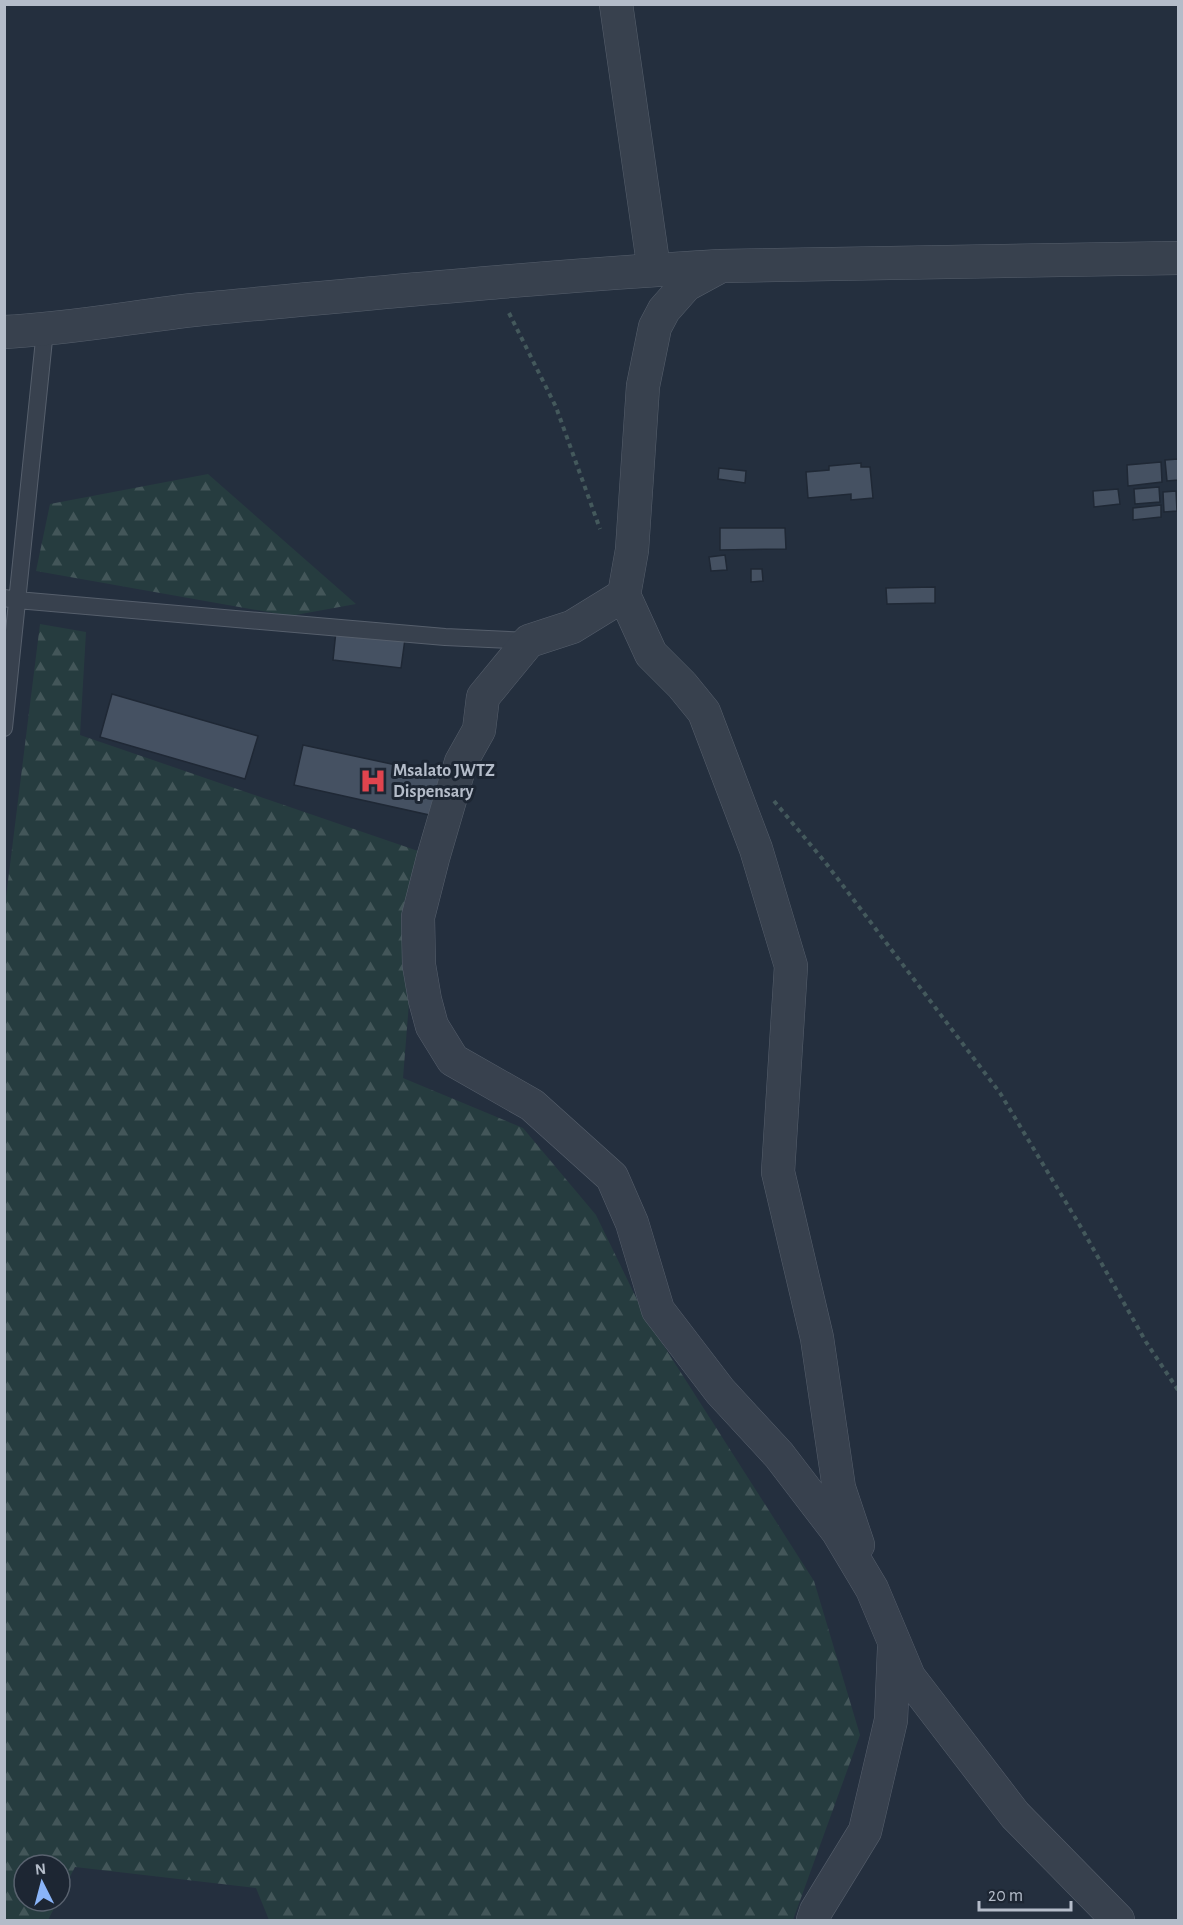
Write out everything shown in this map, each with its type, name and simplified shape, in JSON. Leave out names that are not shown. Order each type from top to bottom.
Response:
[{"type":"street","points":[[616,4],[654,270]]},
{"type":"street","points":[[4,332],[45,330],[153,314],[492,281],[654,270],[721,266],[1179,258]]},
{"type":"street","points":[[721,266],[686,285],[664,310],[656,327],[643,386],[632,550],[624,595],[651,654],[682,685],[704,712],[756,849],[791,966],[778,1173],[817,1338],[840,1488],[872,1589],[909,1677],[1015,1815],[1118,1920]]},
{"type":"street","points":[[624,595],[572,627],[529,641],[483,697],[479,730],[461,762],[418,917],[419,965],[425,1000],[432,1026],[453,1060],[532,1105],[612,1177],[632,1223],[658,1310],[720,1391],[779,1455],[838,1532],[872,1589]]},
{"type":"street","points":[[813,1920],[816,1911],[865,1831],[891,1720],[894,1644]]},
{"type":"lane","points":[[4,728],[11,599],[45,330]]},
{"type":"lane","points":[[11,599],[445,637],[529,641]]},
{"type":"path","points":[[492,281],[556,407],[604,540]]},
{"type":"path","points":[[771,797],[825,861],[1000,1093],[1082,1229],[1146,1342],[1179,1390]]},
{"type":"green space","points":[[208,474],[356,604],[290,616],[36,571],[50,504]]},
{"type":"green space","points":[[40,624],[86,632],[80,735],[421,852],[403,1078],[523,1128],[596,1215],[646,1318],[814,1581],[860,1735],[793,1920],[269,1920],[256,1888],[75,1867],[72,1873],[72,1853],[12,1853],[12,1913],[52,1913],[48,1920],[5,1920],[4,913]]},
{"type":"building","points":[[1178,459],[1178,480],[1167,481],[1165,460]]},
{"type":"building","points":[[1161,462],[1162,482],[1128,486],[1127,465]]},
{"type":"building","points":[[861,463],[861,467],[870,467],[873,498],[851,500],[851,494],[808,498],[806,472],[829,470],[829,466]]},
{"type":"building","points":[[719,468],[746,471],[745,483],[718,479]]},
{"type":"building","points":[[1159,487],[1160,502],[1135,504],[1134,489]]},
{"type":"building","points":[[1118,489],[1120,504],[1094,507],[1093,491]]},
{"type":"building","points":[[1176,491],[1177,511],[1164,512],[1163,492]]},
{"type":"building","points":[[1161,505],[1161,517],[1133,520],[1133,508]]},
{"type":"building","points":[[720,528],[785,528],[786,549],[720,550]]},
{"type":"building","points":[[725,555],[727,570],[711,571],[709,557]]},
{"type":"building","points":[[751,569],[762,569],[763,581],[751,582]]},
{"type":"building","points":[[935,587],[935,603],[887,604],[886,588]]},
{"type":"building","points":[[336,631],[405,639],[401,668],[333,660]]},
{"type":"building","points":[[112,694],[258,736],[245,779],[100,737]]},
{"type":"building","name":"Msalato JWTZ Dispensary","points":[[303,745],[452,777],[443,818],[294,785]]},
{"type":"place","name":"Msalato JWTZ Dispensary","points":[[373,781]]}]
